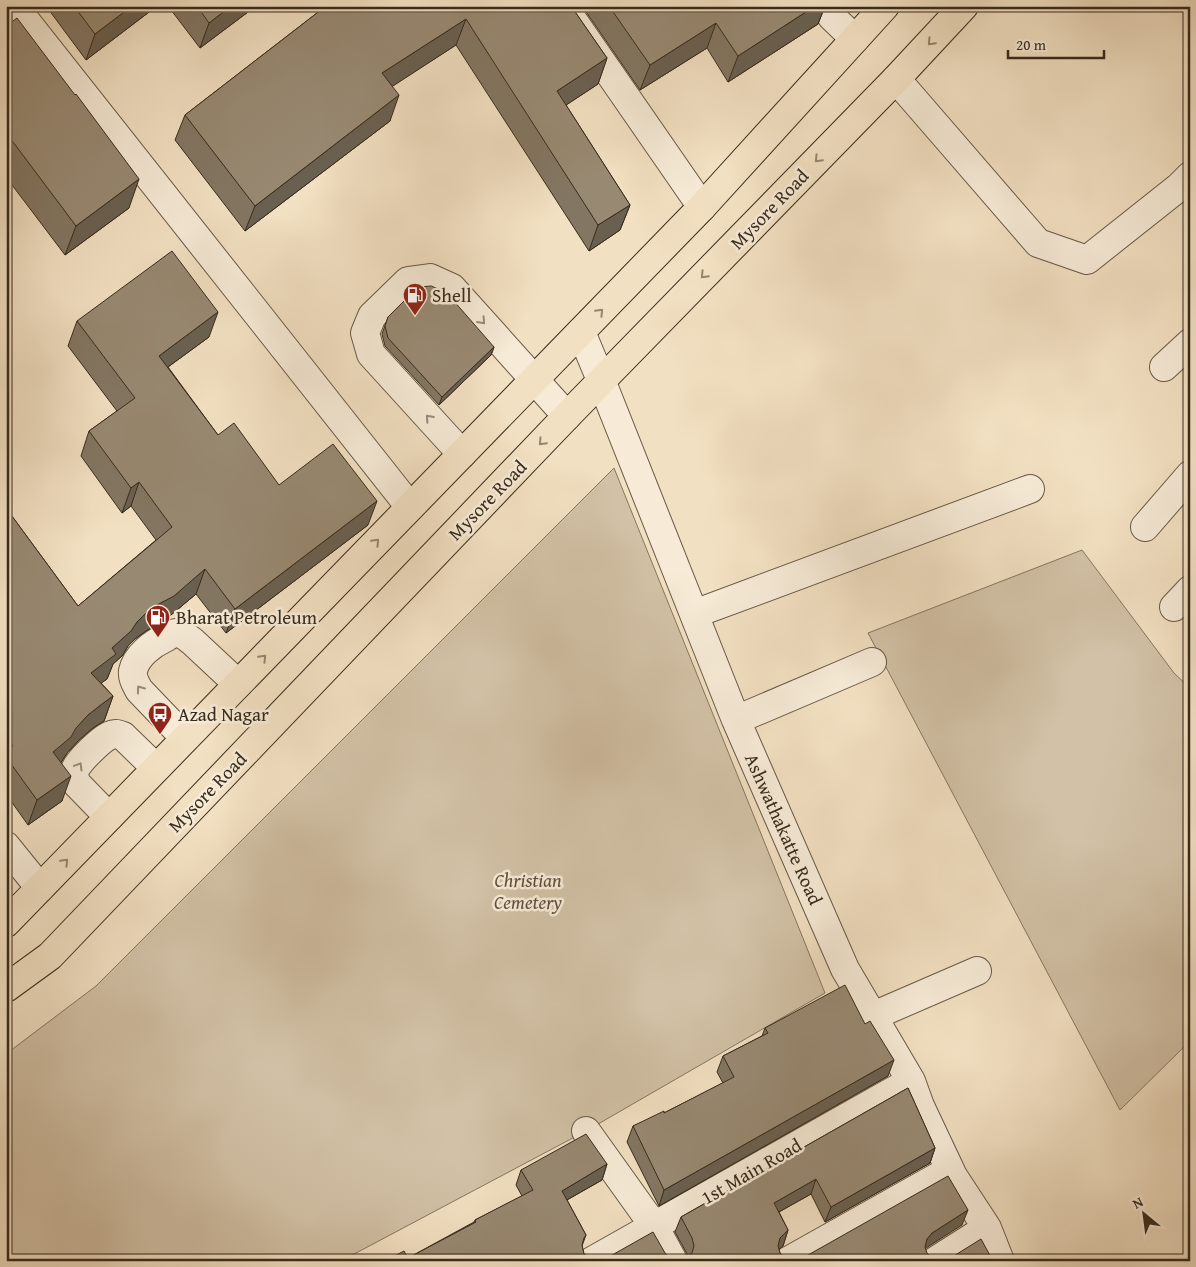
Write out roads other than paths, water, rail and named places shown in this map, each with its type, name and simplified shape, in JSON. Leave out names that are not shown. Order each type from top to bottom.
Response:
[{"type":"highway","points":[[6,922],[702,207],[885,6]]},
{"type":"highway","name":"Mysore Road","points":[[6,988],[50,956],[601,380],[896,79],[964,6]]},
{"type":"street","points":[[14,6],[410,507]]},
{"type":"street","points":[[563,6],[702,207]]},
{"type":"street","points":[[825,6],[832,17],[855,39]]},
{"type":"street","points":[[896,79],[1038,243],[1086,260],[1190,176]]},
{"type":"street","points":[[462,454],[371,354],[366,333],[372,316],[408,281],[430,278],[452,288],[567,416]]},
{"type":"street","name":"Ashwathakatte Road","points":[[581,332],[736,720],[845,969],[910,1081],[950,1170],[987,1228],[1000,1261]]},
{"type":"street","points":[[1164,367],[1190,343]]},
{"type":"street","points":[[1144,527],[1190,475]]},
{"type":"street","points":[[694,614],[1030,489]]},
{"type":"street","points":[[185,738],[139,690],[134,682],[132,673],[144,651],[173,633],[179,633],[193,642],[238,684]]},
{"type":"street","points":[[736,720],[872,662]]},
{"type":"street","points":[[109,817],[77,784],[74,770],[78,763],[105,738],[112,734],[117,734],[122,736],[156,768]]},
{"type":"street","points":[[6,846],[40,888]]},
{"type":"street","points":[[873,1016],[978,970]]},
{"type":"street","name":"1st Main Road","points":[[592,1261],[910,1081]]},
{"type":"street","points":[[586,1131],[654,1226],[674,1261]]},
{"type":"street","points":[[788,1261],[950,1170]]},
{"type":"street","points":[[935,1261],[987,1228]]},
{"type":"place","name":"Shell","points":[[415,316]]},
{"type":"place","name":"Bharat Petroleum","points":[[158,638]]},
{"type":"place","name":"Azad Nagar","points":[[160,735]]},
{"type":"park label","name":"Christian Cemetery","points":[[528,891]]}]
